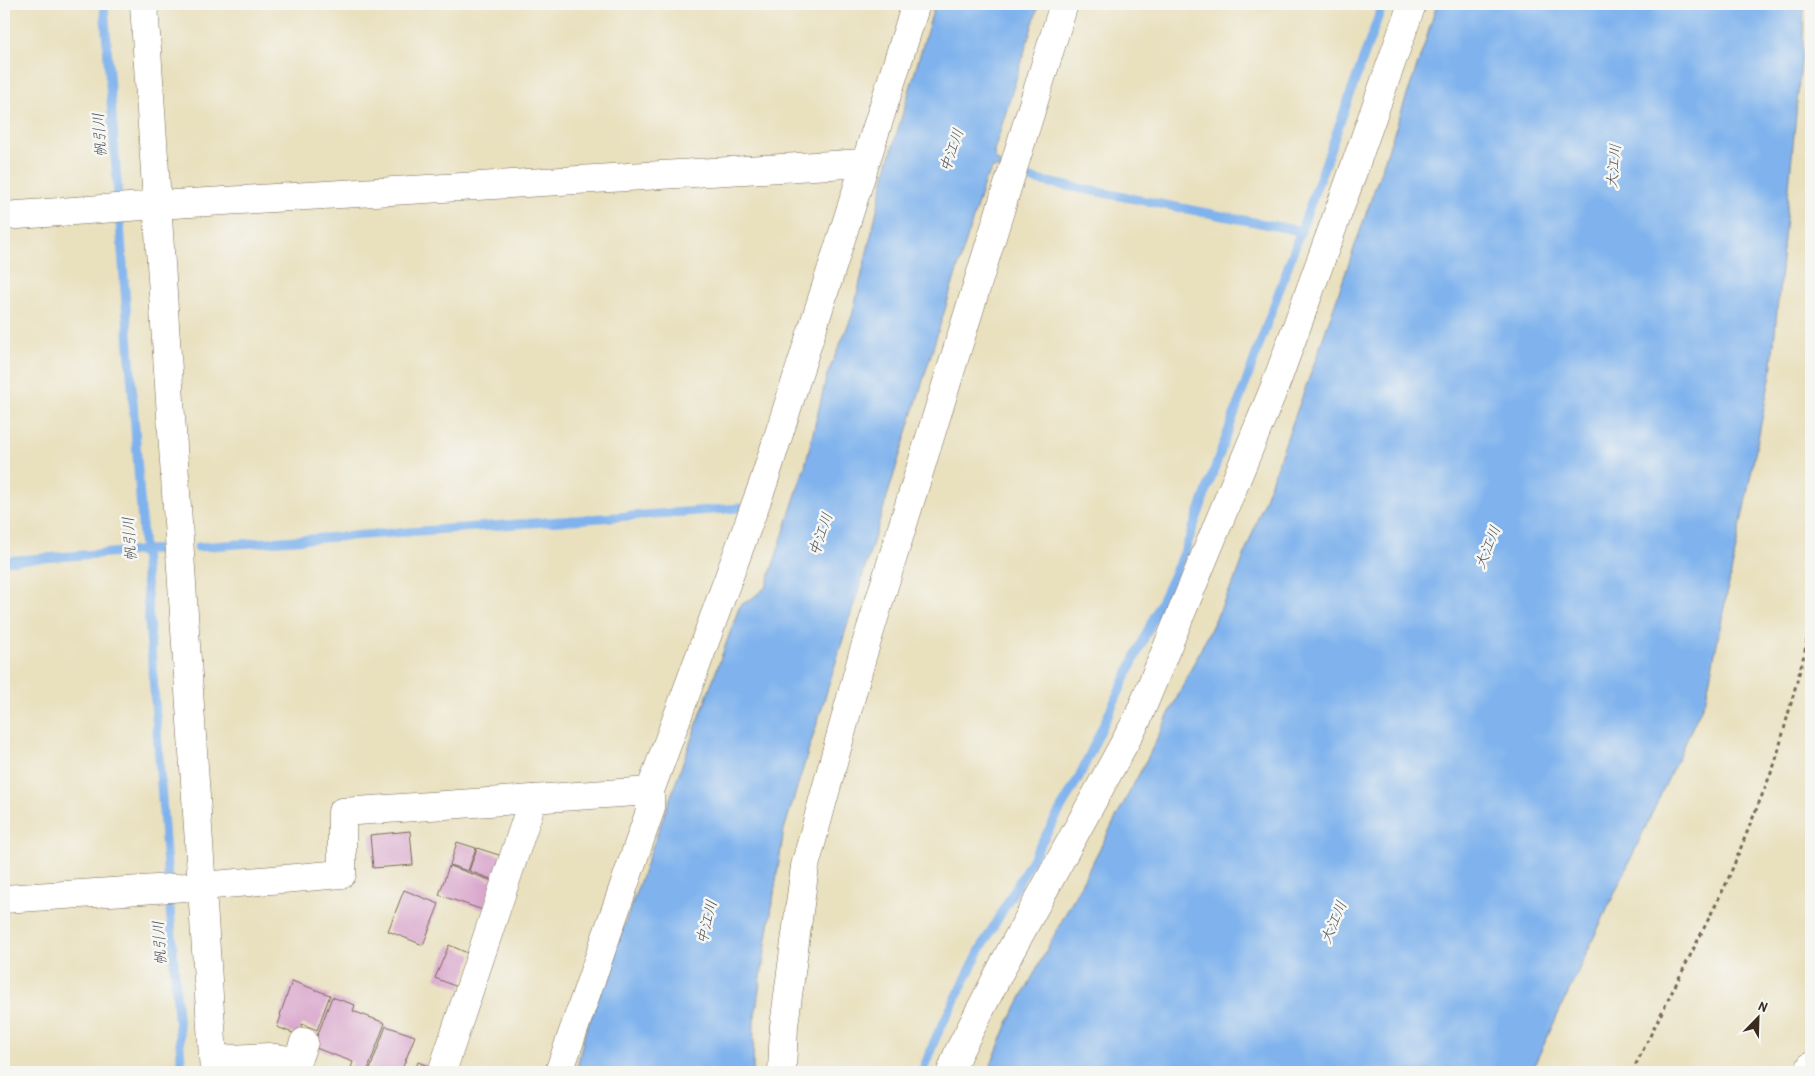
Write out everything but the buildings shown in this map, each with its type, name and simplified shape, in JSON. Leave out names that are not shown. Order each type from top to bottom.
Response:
[{"type":"street","points":[[144,4],[150,206],[195,887],[214,1066],[269,1057],[297,1061],[304,1042]]},
{"type":"street","points":[[558,1072],[650,811],[650,791],[763,484],[916,4]]},
{"type":"street","points":[[782,1072],[784,1026],[808,856],[862,657],[1064,4]]},
{"type":"street","points":[[951,1072],[958,1053],[1010,952],[1138,720],[1275,386],[1412,4]]},
{"type":"street","points":[[4,216],[864,163]]},
{"type":"street","points":[[4,899],[195,887],[342,874],[342,812],[650,791]]},
{"type":"street","points":[[442,1072],[533,799]]},
{"type":"street","points":[[1810,1072],[1811,1066]]},
{"type":"path","points":[[1632,1072],[1726,882],[1775,763],[1804,655],[1811,621]]},
{"type":"water","name":"中江川","points":[[935,4],[1039,4],[994,151],[995,158],[1004,168],[993,168],[985,180],[784,830],[754,1022],[753,1072],[576,1072],[584,1036],[740,605],[750,600],[766,587],[805,466],[827,375],[852,316],[888,163]]},
{"type":"water","name":"大江川","points":[[1437,4],[1804,4],[1803,41],[1771,374],[1706,698],[1531,1072],[988,1072],[1008,1023],[1149,755],[1237,575],[1313,367]]},
{"type":"waterway","name":"帆引川","points":[[104,4],[182,1072]]},
{"type":"waterway","points":[[922,1072],[936,1037],[980,950],[1079,777],[1184,553],[1383,4]]},
{"type":"waterway","points":[[1026,178],[1301,231]]},
{"type":"waterway","points":[[198,547],[740,508]]},
{"type":"waterway","points":[[4,561],[163,549]]}]
